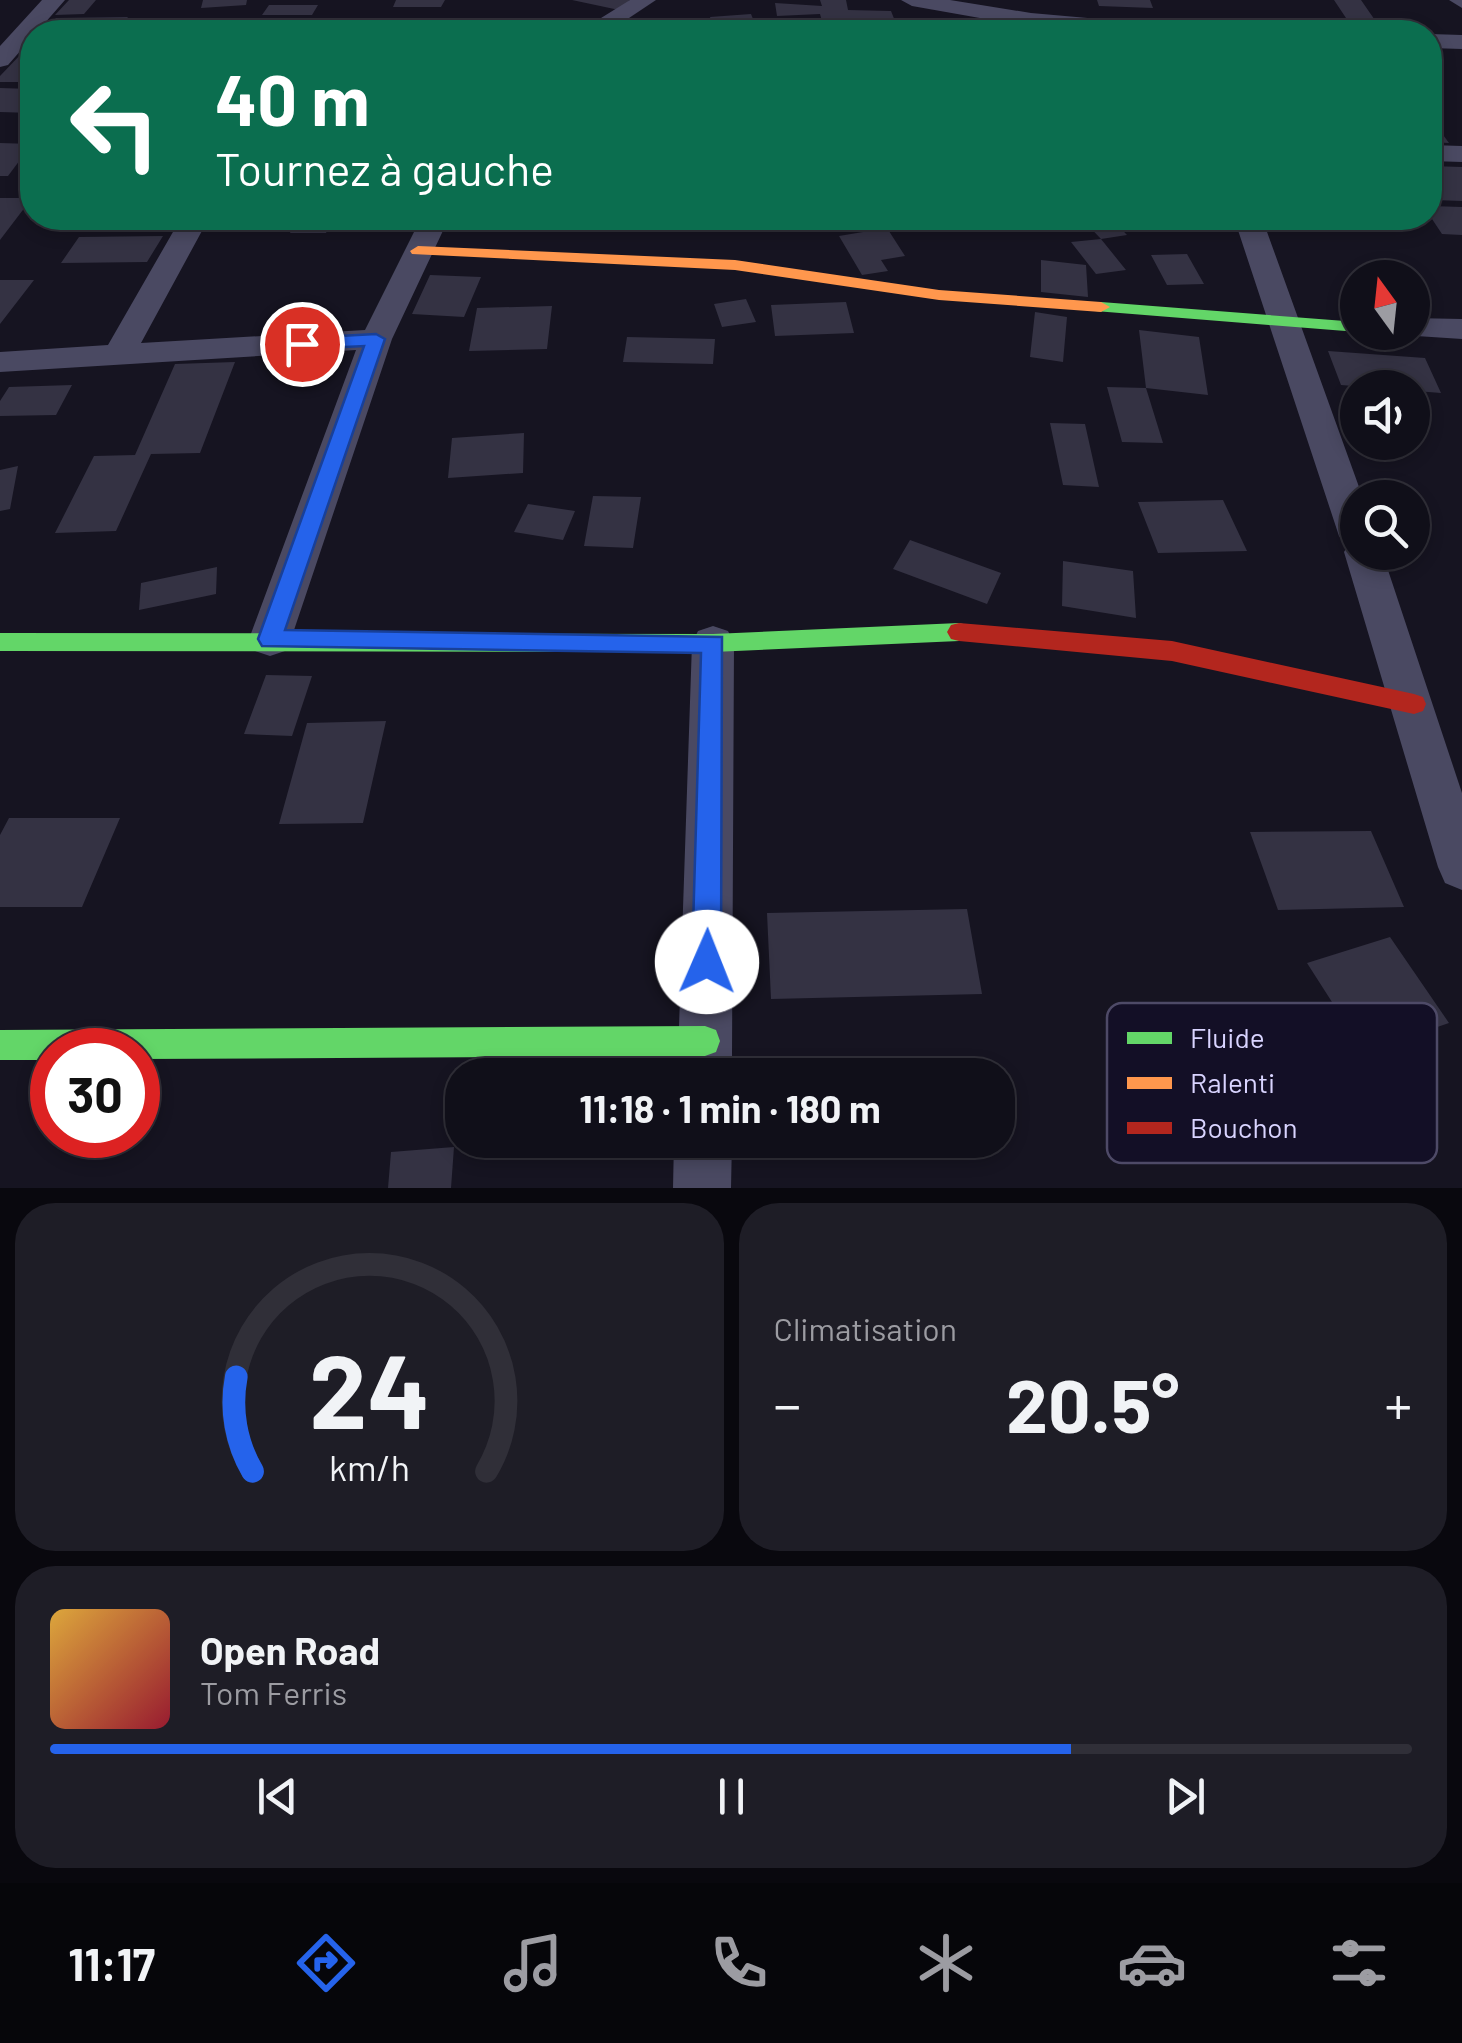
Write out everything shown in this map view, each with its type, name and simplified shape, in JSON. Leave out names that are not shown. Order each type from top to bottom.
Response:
[{"type":"street","points":[[36,20],[54,0]]},
{"type":"street","points":[[611,20],[645,0]]},
{"type":"street","points":[[912,0],[1110,20]]},
{"type":"street","points":[[119,354],[188,230]]},
{"type":"street","points":[[270,639],[376,339],[429,230]]},
{"type":"street","points":[[1252,230],[1340,483]]},
{"type":"street","points":[[418,251],[735,265],[939,294],[1287,325],[1340,326]]},
{"type":"street","points":[[1430,329],[1462,330]]},
{"type":"street","points":[[0,362],[376,339]]},
{"type":"street","points":[[1369,570],[1462,866]]},
{"type":"street","points":[[0,642],[270,639],[714,643],[962,632],[1172,651],[1414,704]]},
{"type":"street","points":[[0,1045],[705,1058],[714,643]]},
{"type":"street","points":[[702,1188],[703,1158]]},
{"type":"building","points":[[69,0],[96,0],[84,14],[55,15]]},
{"type":"building","points":[[203,0],[247,0],[246,5],[201,8]]},
{"type":"building","points":[[396,0],[445,0],[441,7],[393,7]]},
{"type":"building","points":[[572,0],[630,0],[619,10]]},
{"type":"building","points":[[820,0],[846,0],[848,10],[891,11],[895,20],[822,20],[820,14],[777,16],[775,3],[822,6]]},
{"type":"building","points":[[1097,0],[1150,0],[1153,8],[1099,6]]},
{"type":"building","points":[[1334,0],[1361,0],[1375,20],[1347,20]]},
{"type":"building","points":[[269,5],[318,5],[312,15],[262,15]]},
{"type":"building","points":[[751,14],[753,20],[711,20],[710,17]]},
{"type":"building","points":[[128,17],[126,20],[56,18]]},
{"type":"building","points":[[20,55],[20,82],[0,82],[0,76]]},
{"type":"building","points":[[0,88],[20,89],[20,113],[0,112]]},
{"type":"building","points":[[0,143],[20,144],[20,160],[8,176],[0,176]]},
{"type":"building","points":[[1442,166],[1462,167],[1462,201],[1442,200]]},
{"type":"building","points":[[0,198],[20,198],[20,214],[0,240]]},
{"type":"building","points":[[1442,206],[1462,207],[1462,235],[1442,234]]},
{"type":"building","points":[[291,230],[327,230],[326,233],[290,233]]},
{"type":"building","points":[[888,230],[905,256],[881,260],[888,271],[862,275],[839,236]]},
{"type":"building","points":[[1092,230],[1122,230],[1127,235],[1101,239]]},
{"type":"building","points":[[163,236],[147,262],[61,263],[79,237]]},
{"type":"building","points":[[1101,239],[1126,270],[1096,274],[1071,242]]},
{"type":"building","points":[[1187,254],[1204,284],[1167,285],[1151,255]]},
{"type":"building","points":[[1041,260],[1086,265],[1088,297],[1041,292]]},
{"type":"building","points":[[430,275],[481,277],[464,317],[412,314]]},
{"type":"building","points":[[0,280],[34,280],[0,324]]},
{"type":"building","points":[[746,299],[756,322],[722,327],[714,304]]},
{"type":"building","points":[[846,302],[854,333],[775,336],[771,305]]},
{"type":"building","points":[[552,306],[547,349],[469,351],[477,308]]},
{"type":"building","points":[[1035,312],[1067,317],[1063,362],[1030,357]]},
{"type":"building","points":[[1139,330],[1199,337],[1208,395],[1146,388]]},
{"type":"building","points":[[627,337],[715,339],[713,364],[623,362]]},
{"type":"building","points":[[1328,351],[1425,358],[1441,393],[1430,392],[1430,370],[1340,370],[1340,382]]},
{"type":"building","points":[[235,362],[200,453],[151,454],[116,531],[55,533],[94,456],[135,455],[175,364]]},
{"type":"building","points":[[72,385],[56,415],[0,416],[0,401],[9,387]]},
{"type":"building","points":[[1107,387],[1146,388],[1163,443],[1122,442]]},
{"type":"building","points":[[1050,423],[1085,424],[1099,487],[1063,485]]},
{"type":"building","points":[[524,433],[523,473],[448,478],[452,438]]},
{"type":"building","points":[[18,466],[10,509],[0,511],[0,470]]},
{"type":"building","points":[[593,496],[641,497],[633,548],[584,546]]},
{"type":"building","points":[[1223,500],[1247,551],[1158,553],[1138,502]]},
{"type":"building","points":[[528,504],[575,511],[563,540],[514,532]]},
{"type":"building","points":[[910,540],[1001,573],[987,604],[893,569]]},
{"type":"building","points":[[1063,561],[1133,571],[1136,618],[1062,606]]},
{"type":"building","points":[[217,567],[216,594],[139,610],[141,583]]},
{"type":"building","points":[[266,675],[312,676],[292,736],[244,734]]},
{"type":"building","points":[[386,721],[363,823],[279,824],[307,723]]},
{"type":"building","points":[[9,818],[120,818],[82,907],[0,907],[0,835]]},
{"type":"building","points":[[1371,831],[1404,907],[1278,910],[1250,832]]},
{"type":"building","points":[[967,909],[982,994],[771,999],[767,913]]},
{"type":"building","points":[[1390,937],[1435,1003],[1333,1003],[1307,963]]},
{"type":"building","points":[[1437,1006],[1449,1023],[1437,1027]]},
{"type":"building","points":[[445,1148],[445,1158],[453,1158],[451,1188],[388,1188],[391,1152]]},
{"type":"traffic: fast","points":[[1101,307],[1340,326]]},
{"type":"traffic: fast","points":[[0,642],[713,643],[959,632]]},
{"type":"traffic: fast","points":[[0,1045],[705,1041]]},
{"type":"traffic: slow","points":[[418,251],[735,265],[939,295],[1101,307]]},
{"type":"traffic: jam","points":[[959,632],[1172,651],[1414,704]]},
{"type":"route","points":[[302,344],[376,339],[270,639],[714,643],[707,962]]}]
